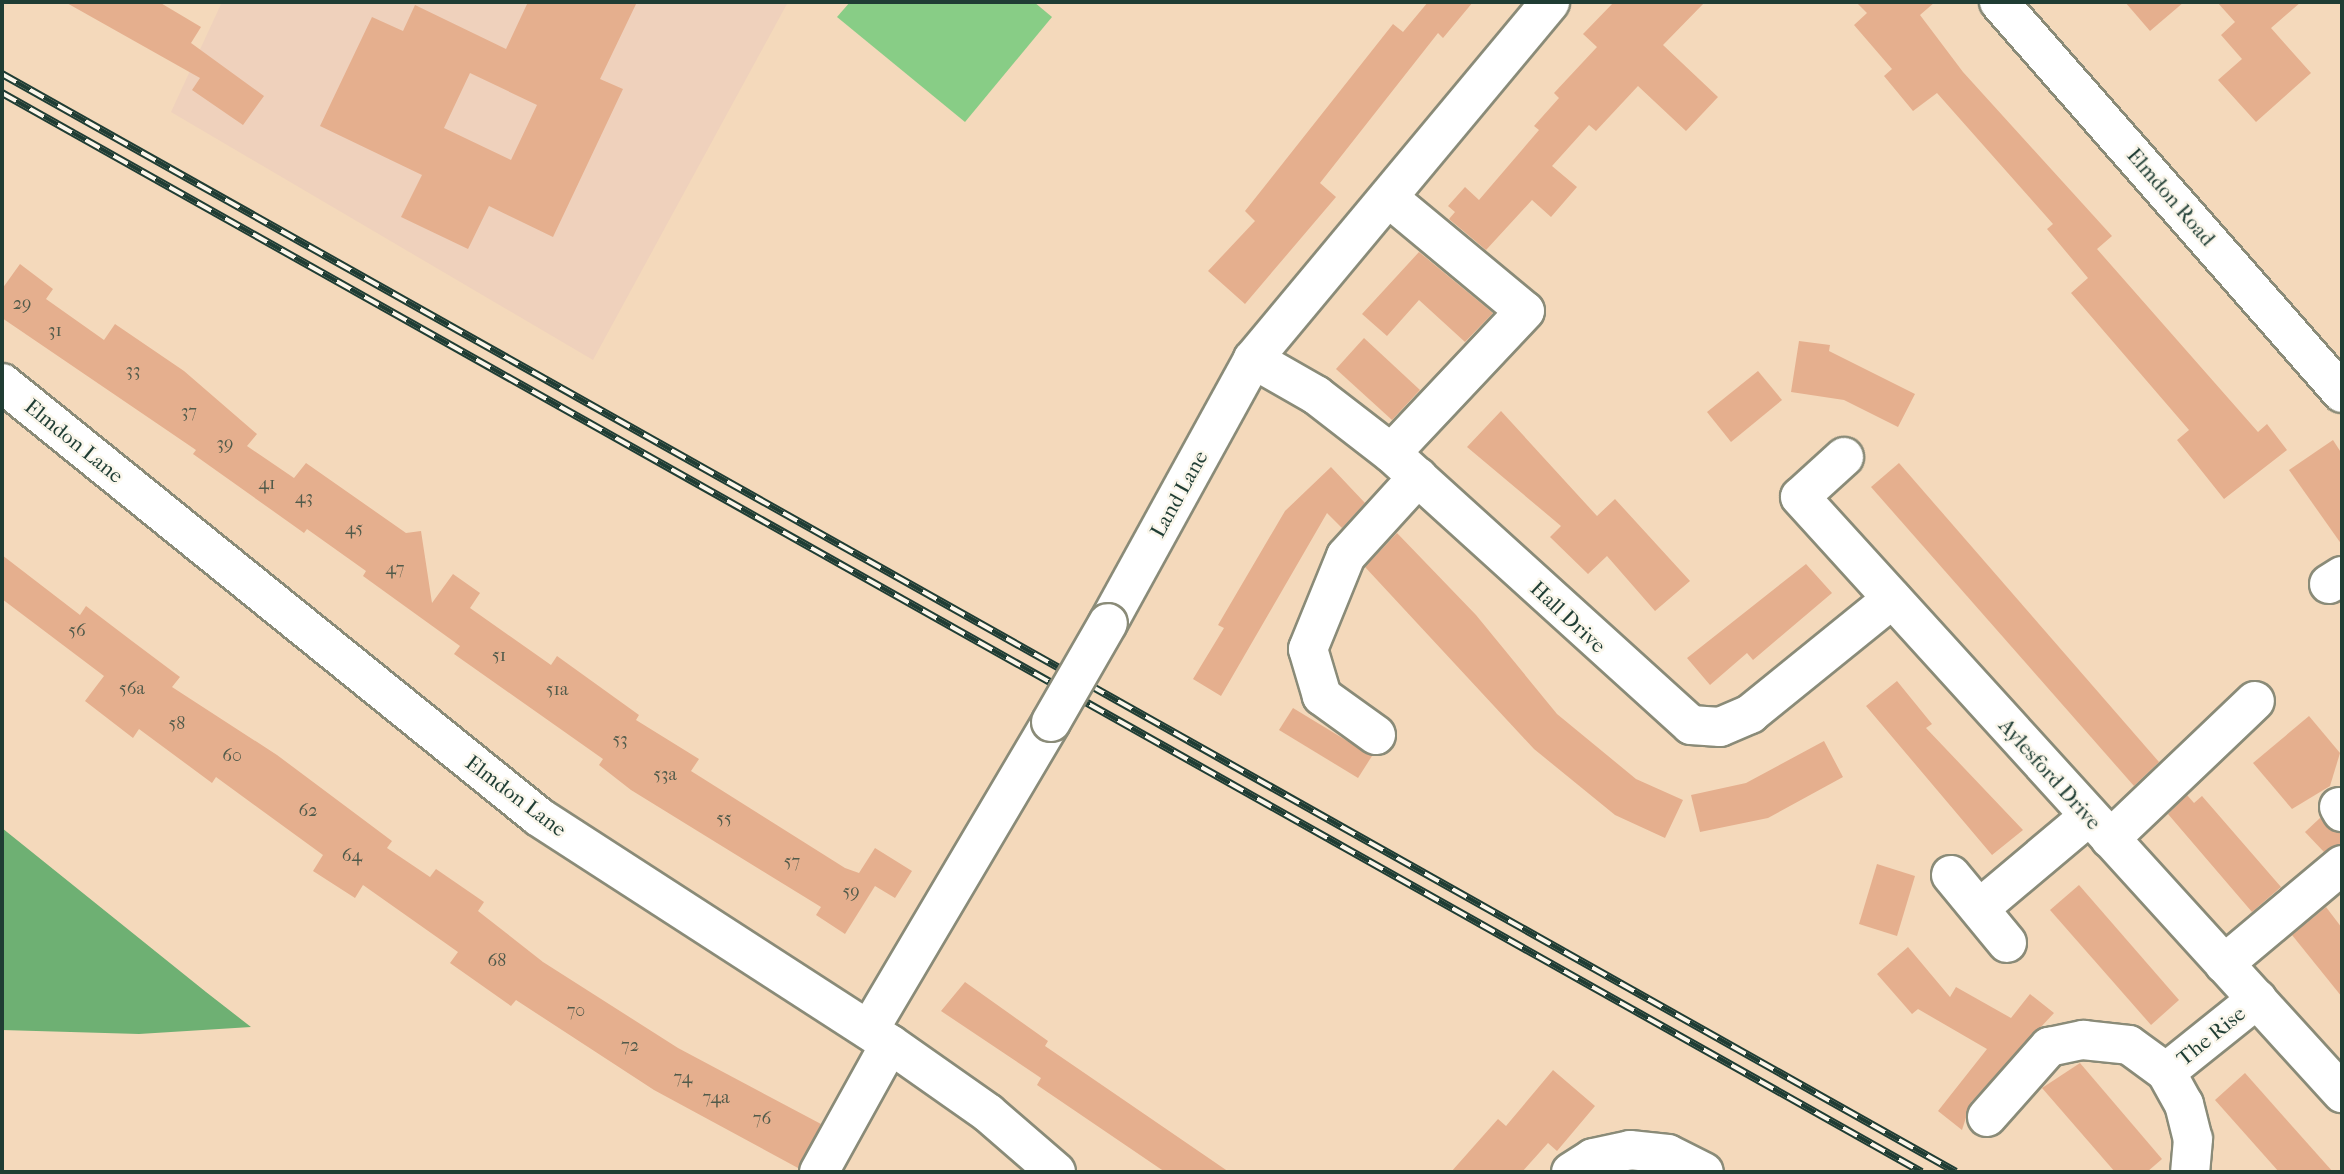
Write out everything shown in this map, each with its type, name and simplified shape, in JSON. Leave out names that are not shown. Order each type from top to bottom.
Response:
[{"type":"street","name":"Land Lane","points":[[819,1172],[880,1037],[1051,722],[1254,359],[1390,199],[1550,2]]},
{"type":"street","name":"Elmdon Road","points":[[1999,2],[2342,393]]},
{"type":"street","points":[[1376,735],[1322,696],[1308,649],[1346,556],[1404,465],[1525,312],[1390,199]]},
{"type":"street","name":"Hall Drive","points":[[1254,359],[1316,395],[1404,465],[1691,725],[1720,727],[1750,714],[1892,599]]},
{"type":"street","name":"Elmdon Lane","points":[[2,383],[539,817],[880,1037],[988,1113],[1056,1172]]},
{"type":"street","name":"Aylesford Drive","points":[[1844,457],[1800,497],[2342,1093]]},
{"type":"street","points":[[1980,908],[2099,828],[2255,701]]},
{"type":"street","points":[[2224,964],[2342,865]]},
{"type":"street","points":[[1951,875],[2007,943]]},
{"type":"street","name":"The Rise","points":[[1987,1117],[2049,1047],[2083,1040],[2129,1045],[2175,1088],[2257,999]]},
{"type":"street","points":[[2175,1088],[2193,1139],[2190,1172]]},
{"type":"street","points":[[1571,1172],[1593,1158],[1630,1150],[1668,1154],[1704,1172]]},
{"type":"shaded area","points":[[222,2],[788,2],[593,360],[171,112]]},
{"type":"green space","points":[[850,2],[1034,2],[1052,17],[965,122],[837,17]]},
{"type":"green space","points":[[2,828],[251,1027],[139,1034],[2,1030]]},
{"type":"building","points":[[65,2],[159,2],[201,27],[191,43],[264,96],[243,125],[192,90],[200,78]]},
{"type":"building","points":[[528,2],[637,2],[600,79],[623,89],[553,237],[489,206],[468,249],[401,217],[422,175],[320,126],[372,17],[403,31],[415,5],[506,49]],"holes":[[[470,73],[537,105],[511,160],[444,128]]]},
{"type":"building","points":[[1428,2],[1473,2],[1443,38],[1438,33],[1320,183],[1336,197],[1245,304],[1208,271],[1255,221],[1245,211],[1393,24],[1403,32]]},
{"type":"building","points":[[1614,2],[1705,2],[1663,45],[1718,97],[1686,131],[1638,86],[1596,131],[1589,125],[1552,166],[1577,187],[1551,217],[1532,200],[1486,250],[1449,219],[1455,212],[1448,206],[1465,187],[1479,200],[1539,130],[1534,126],[1559,98],[1554,93],[1597,47],[1583,34]]},
{"type":"building","points":[[1856,2],[1935,2],[1920,15],[1963,72],[2112,236],[2097,249],[2258,432],[2267,424],[2287,450],[2224,499],[2177,440],[2189,430],[2071,293],[2088,278],[2047,229],[2053,224],[1937,93],[1913,111],[1884,76],[1892,69],[1854,25],[1867,13]]},
{"type":"building","points":[[2125,2],[2184,2],[2150,31]]},
{"type":"building","points":[[2217,2],[2301,2],[2271,28],[2311,73],[2256,122],[2218,80],[2242,59],[2221,35],[2235,22]]},
{"type":"building","points":[[1419,252],[1493,313],[1465,342],[1419,300],[1387,336],[1362,314]]},
{"type":"building","points":[[20,264],[53,289],[46,299],[104,340],[115,324],[184,371],[257,434],[247,446],[294,478],[306,463],[406,533],[421,531],[432,603],[453,574],[480,593],[470,608],[551,665],[557,656],[639,715],[636,720],[699,759],[691,771],[845,868],[859,873],[875,848],[912,871],[895,898],[875,886],[845,934],[816,915],[821,907],[631,790],[599,765],[603,759],[454,654],[460,646],[363,576],[366,571],[307,529],[304,533],[193,454],[196,450],[2,318],[2,289]]},
{"type":"building","points":[[1364,338],[1420,390],[1392,420],[1336,369]]},
{"type":"building","points":[[1799,341],[1830,345],[1829,351],[1915,394],[1898,427],[1844,400],[1791,392]]},
{"type":"building","points":[[1758,371],[1782,400],[1731,442],[1707,412]]},
{"type":"building","points":[[1501,411],[1597,516],[1615,499],[1690,581],[1655,611],[1607,556],[1588,574],[1550,537],[1561,526],[1467,447]]},
{"type":"building","points":[[2333,440],[2342,454],[2342,545],[2289,470]]},
{"type":"building","points":[[1899,463],[2159,762],[2134,786],[1871,487]]},
{"type":"building","points":[[1331,467],[1365,503],[1342,528],[1327,513],[1221,696],[1193,679],[1224,628],[1218,625],[1285,511]]},
{"type":"building","points":[[1397,533],[1476,615],[1557,714],[1636,779],[1683,800],[1665,838],[1615,815],[1534,749],[1365,567]]},
{"type":"building","points":[[2,555],[80,615],[86,606],[180,677],[172,687],[277,755],[392,841],[387,848],[430,877],[436,869],[484,902],[478,911],[543,962],[678,1048],[821,1124],[798,1168],[654,1090],[516,1000],[511,1006],[450,963],[458,952],[363,885],[355,898],[313,871],[323,855],[216,777],[212,783],[139,729],[133,738],[85,701],[104,676],[2,599]]},
{"type":"building","points":[[1806,564],[1832,593],[1753,660],[1747,653],[1710,685],[1687,658]]},
{"type":"building","points":[[1897,681],[1932,724],[1926,728],[2023,830],[1992,855],[1866,706]]},
{"type":"building","points":[[1293,708],[1372,756],[1358,778],[1279,730]]},
{"type":"building","points":[[2309,716],[2340,753],[2330,786],[2292,809],[2253,763]]},
{"type":"building","points":[[1824,741],[1843,777],[1768,818],[1700,832],[1691,795],[1746,783]]},
{"type":"building","points":[[2187,795],[2194,803],[2202,796],[2281,887],[2252,912],[2168,814]]},
{"type":"building","points":[[2320,818],[2342,835],[2342,844],[2324,852],[2305,832]]},
{"type":"building","points":[[1877,864],[1915,876],[1897,936],[1859,924]]},
{"type":"building","points":[[2079,885],[2179,1000],[2151,1025],[2050,910]]},
{"type":"building","points":[[2326,907],[2342,928],[2342,997],[2292,935]]},
{"type":"building","points":[[1908,947],[1950,997],[1956,987],[2011,1018],[2030,994],[2054,1013],[1971,1102],[1962,1130],[1938,1111],[1987,1049],[1918,1009],[1912,1014],[1877,974]]},
{"type":"building","points":[[965,982],[1048,1041],[1045,1046],[1229,1172],[1165,1172],[1037,1085],[1041,1078],[941,1011]]},
{"type":"building","points":[[2080,1063],[2162,1159],[2147,1172],[2115,1172],[2042,1088]]},
{"type":"building","points":[[1553,1070],[1595,1106],[1557,1151],[1548,1143],[1522,1172],[1451,1172],[1498,1119],[1506,1126]]},
{"type":"building","points":[[2245,1073],[2333,1172],[2279,1172],[2215,1100]]},
{"type":"railway","points":[[2,74],[1956,1172]]},
{"type":"railway","points":[[2,93],[1922,1172]]}]
